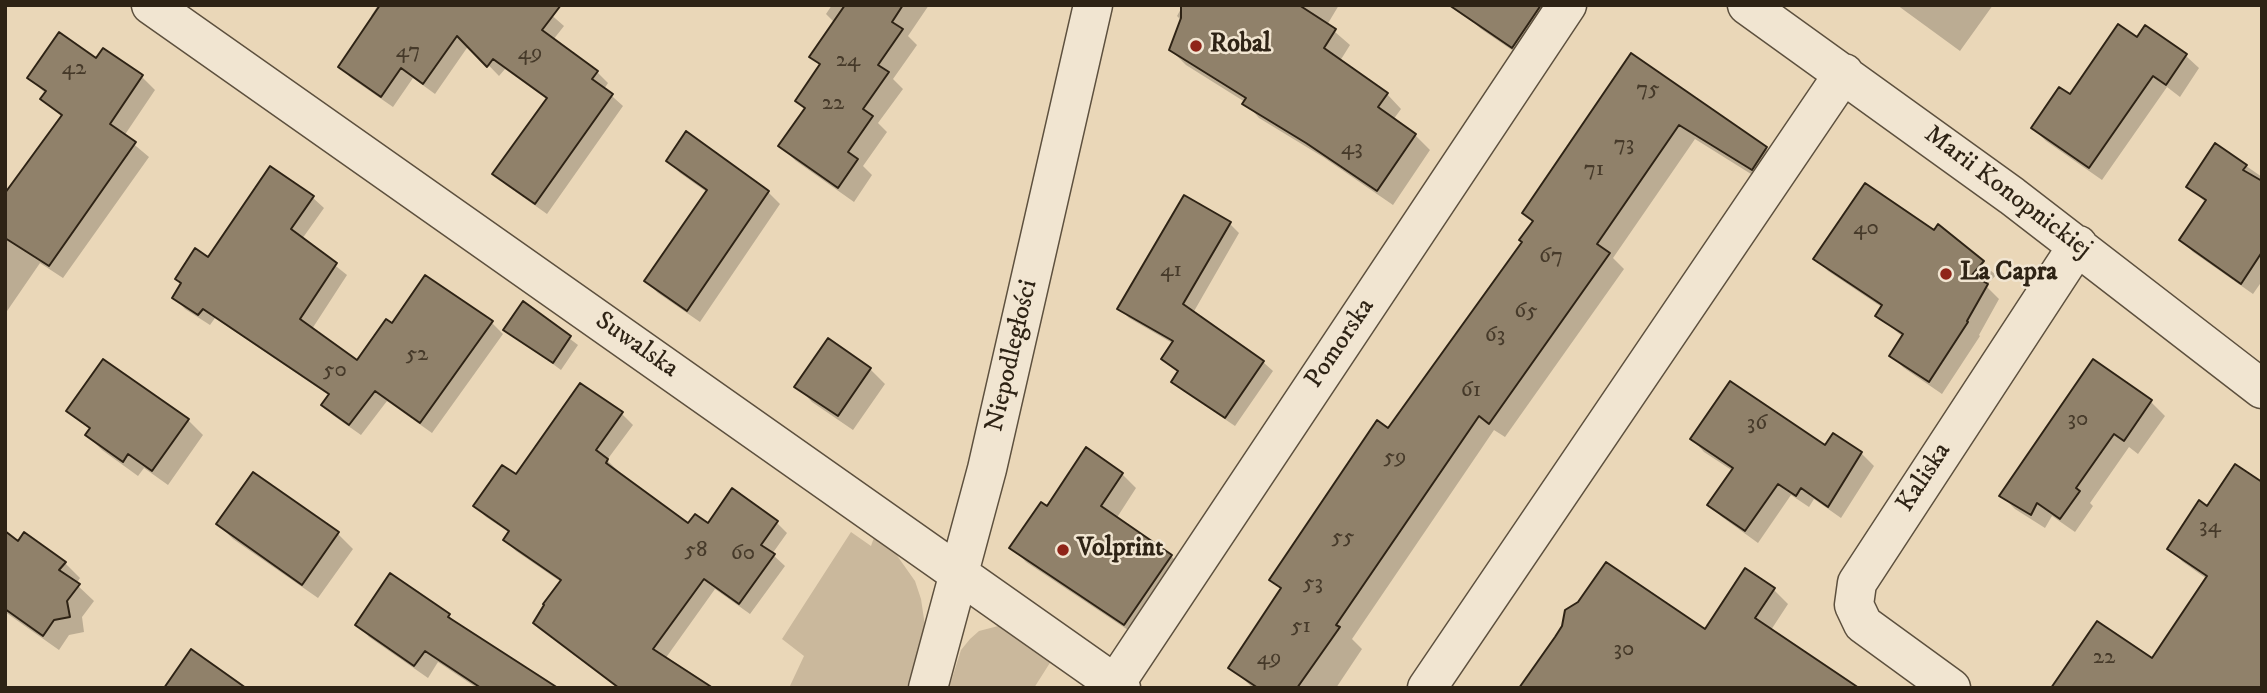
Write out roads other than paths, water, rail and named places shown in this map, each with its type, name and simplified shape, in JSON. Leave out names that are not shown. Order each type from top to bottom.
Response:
[{"type":"street","name":"Suwalska","points":[[151,5],[1118,686]]},
{"type":"street","name":"Pomorska","points":[[1118,686],[1567,5]]},
{"type":"street","name":"Marii Konopnickiej","points":[[1747,5],[2078,245],[2262,389]]},
{"type":"street","name":"Niepodległości","points":[[928,688],[990,456],[1093,11]]},
{"type":"street","points":[[1427,688],[1844,73]]},
{"type":"street","name":"Kaliska","points":[[1951,688],[1863,624],[1854,605],[1857,583],[2078,245]]},
{"type":"place","name":"Robal","points":[[1196,46]]},
{"type":"place","name":"La Capra","points":[[1946,274]]},
{"type":"place","name":"Volprint","points":[[1063,550]]}]
